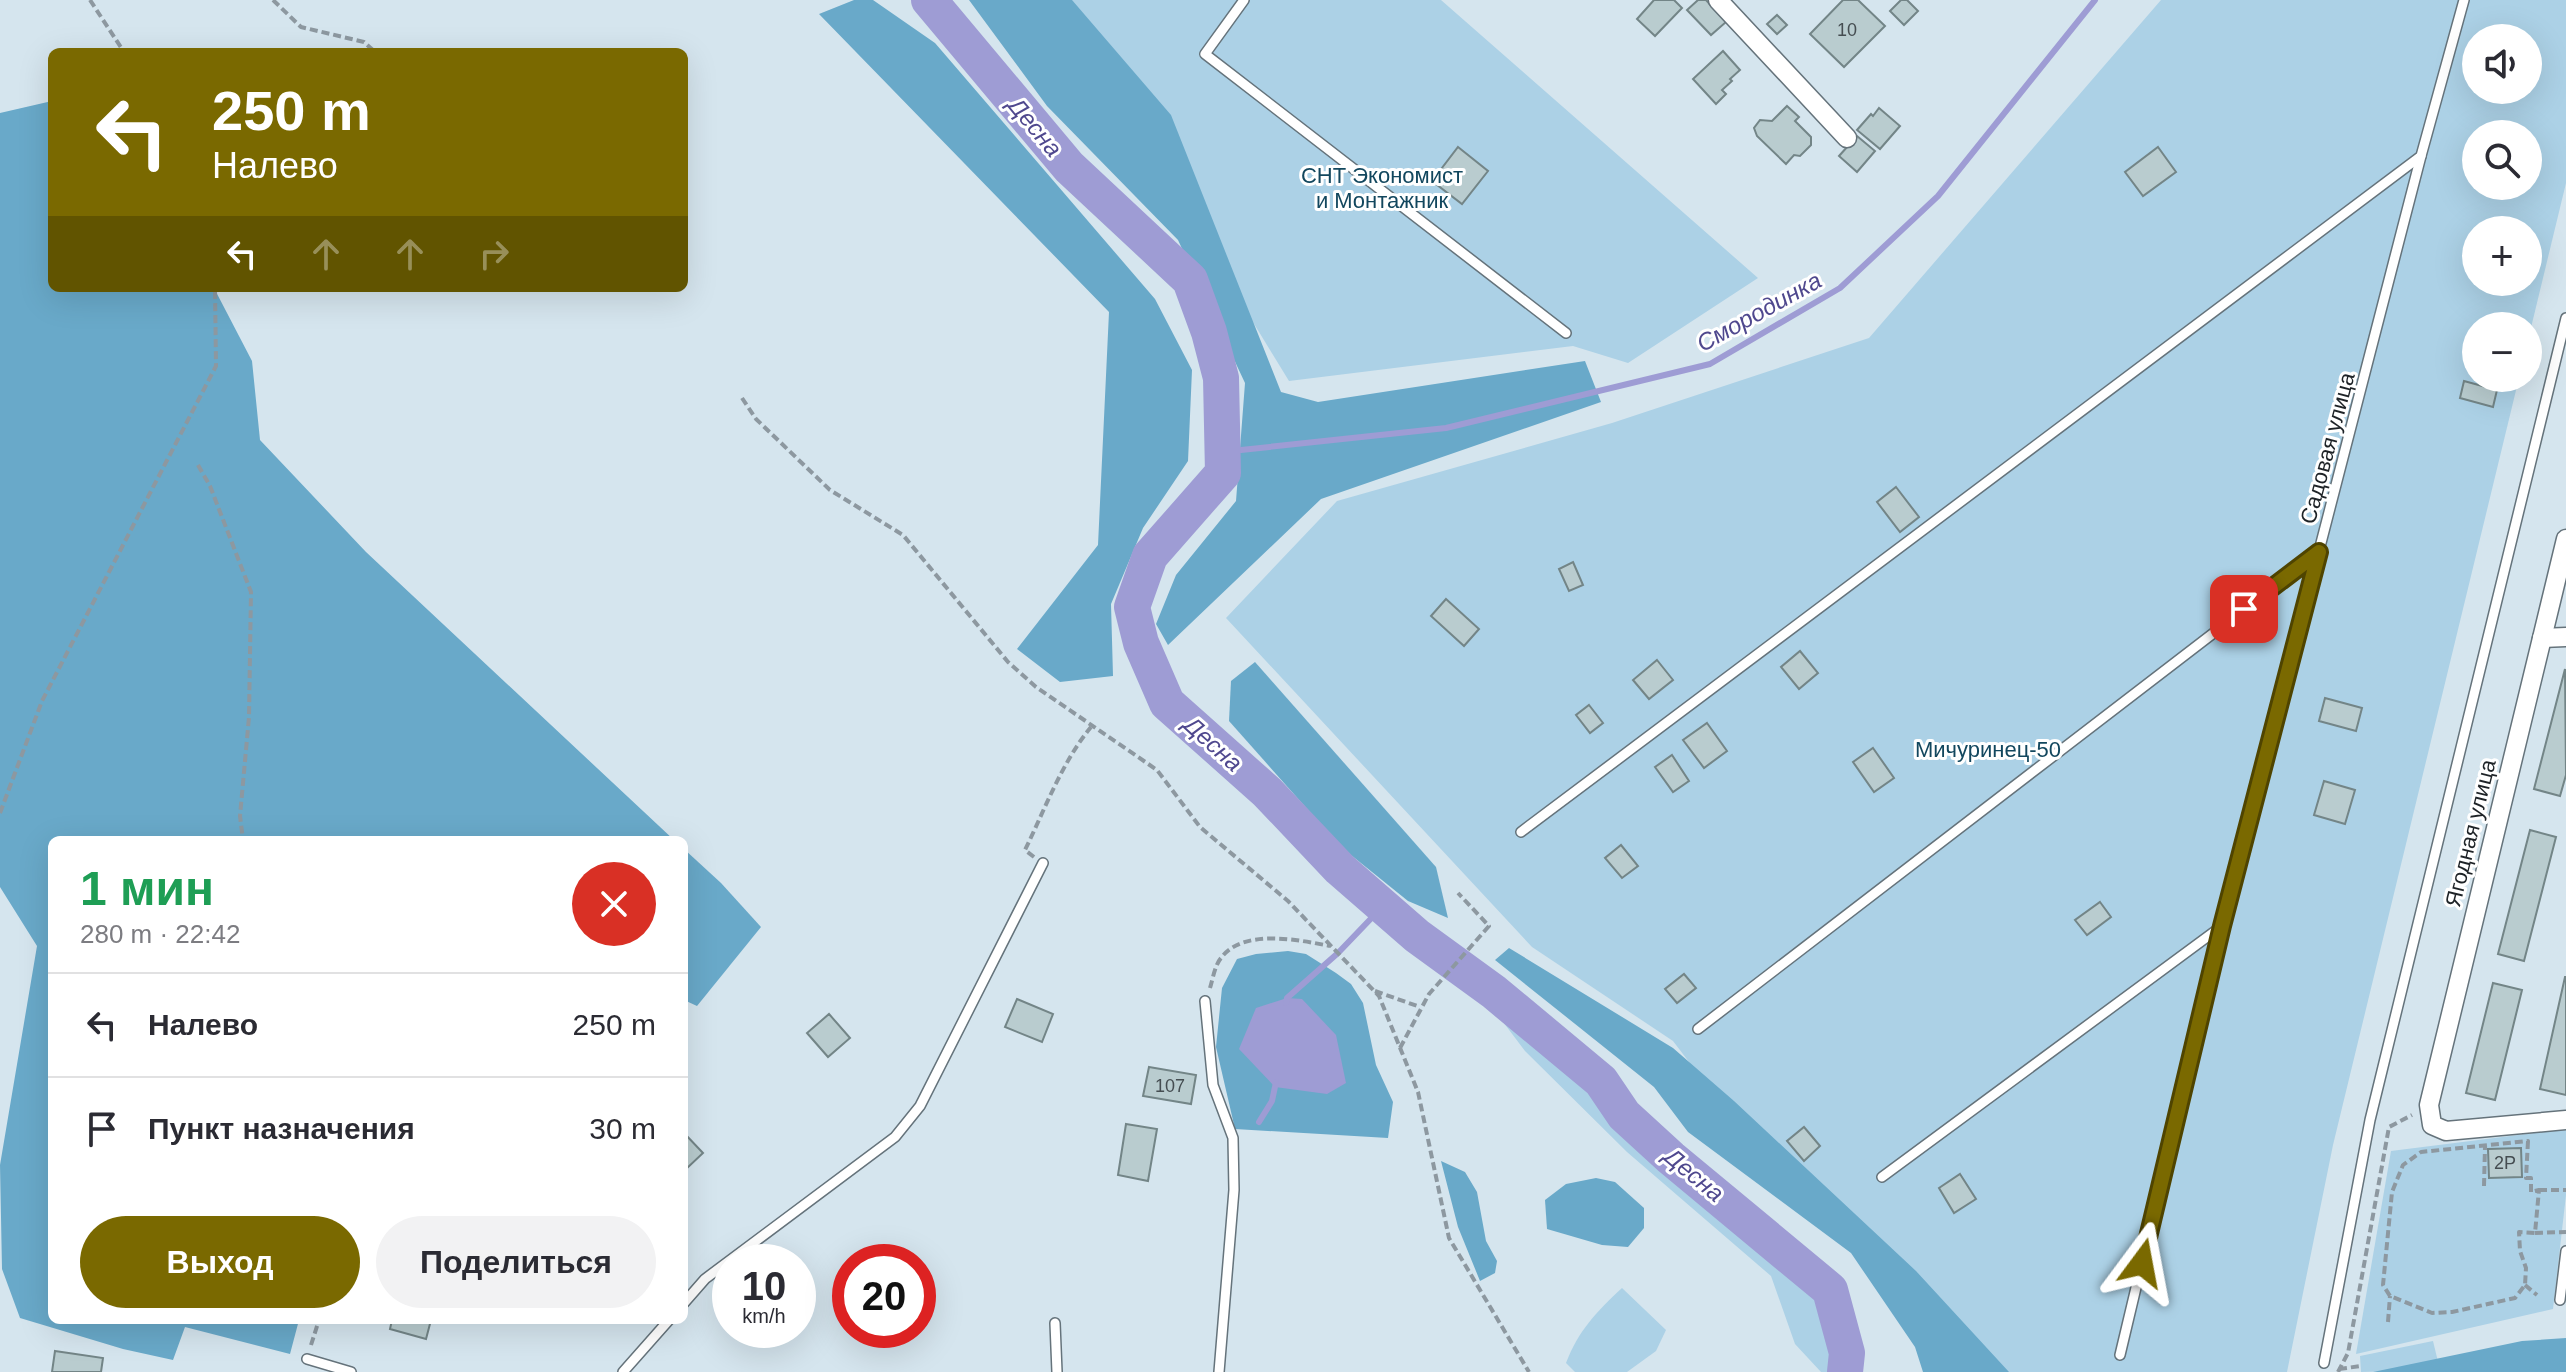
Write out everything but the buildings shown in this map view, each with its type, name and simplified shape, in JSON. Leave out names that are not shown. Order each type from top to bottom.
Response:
[{"type":"street","points":[[1718,0],[1847,138]]},
{"type":"street","name":"Ягодная улица","points":[[2429,1105],[2566,539]]},
{"type":"street","points":[[2542,638],[2566,637]]},
{"type":"street","points":[[2429,1105],[2432,1125],[2446,1131],[2566,1120]]},
{"type":"lane","points":[[1244,0],[1205,54],[1566,333]]},
{"type":"lane","name":"Садовая улица","points":[[2120,1355],[2222,926],[2464,0]]},
{"type":"lane","points":[[1521,832],[2421,156]]},
{"type":"lane","points":[[2324,1363],[2370,1120],[2566,318]]},
{"type":"lane","points":[[1698,1029],[2319,552]]},
{"type":"lane","points":[[688,1298],[705,1279],[895,1137],[920,1106],[1043,863]]},
{"type":"lane","points":[[1882,1177],[2222,926]]},
{"type":"lane","points":[[1205,1001],[1213,1085],[1233,1138],[1234,1190],[1219,1372]]},
{"type":"lane","points":[[2560,1300],[2566,1251]]},
{"type":"lane","points":[[1055,1323],[1057,1372]]},
{"type":"lane","points":[[623,1372],[665,1324]]},
{"type":"lane","points":[[307,1359],[351,1372]]},
{"type":"path","points":[[90,0],[121,48]]},
{"type":"path","points":[[273,0],[301,27],[364,42],[371,48]]},
{"type":"path","points":[[0,813],[42,701],[216,366],[215,292]]},
{"type":"path","points":[[742,398],[756,419],[830,490],[903,535],[1008,662],[1036,687],[1091,727],[1157,770],[1200,827],[1288,901],[1379,996],[1418,1092],[1449,1238],[1529,1372]]},
{"type":"path","points":[[198,465],[210,486],[251,592],[249,717],[240,816],[242,836]]},
{"type":"path","points":[[1043,863],[1025,850],[1081,738],[1091,727]]},
{"type":"path","points":[[1400,1048],[1429,994],[1489,926],[1458,893]]},
{"type":"path","points":[[1205,1001],[1221,957],[1238,944],[1284,936],[1330,946]]},
{"type":"path","points":[[1373,990],[1420,1007]]},
{"type":"path","points":[[2338,1371],[2348,1353],[2389,1127],[2429,1105]]},
{"type":"path","points":[[2566,1190],[2531,1192],[2531,1178],[2526,1178],[2528,1141],[2421,1152],[2403,1165],[2392,1192],[2383,1285],[2390,1296],[2432,1313],[2452,1312],[2515,1298],[2525,1285],[2526,1268],[2520,1251],[2519,1232],[2566,1232]]},
{"type":"path","points":[[2484,1186],[2485,1145]]},
{"type":"path","points":[[2535,1233],[2539,1190]]},
{"type":"path","points":[[2525,1285],[2537,1295]]},
{"type":"path","points":[[2388,1322],[2390,1296]]},
{"type":"path","points":[[307,1359],[318,1324]]},
{"type":"path","points":[[2338,1371],[2361,1366]]},
{"type":"green space","name":"СНТ Экономист и Монтажник","points":[[1013,0],[1441,0],[1758,278],[1628,363],[1573,346],[1289,381],[1143,142]]},
{"type":"green space","name":"Мичуринец-50","points":[[2161,0],[2566,0],[2566,183],[2542,282],[2542,216],[2462,216],[2462,296],[2539,296],[2535,312],[2462,312],[2462,392],[2516,392],[2333,1145],[2287,1372],[1984,1372],[1725,1109],[1673,1041],[1532,947],[1226,618],[1337,501],[1612,423],[1869,338]]},
{"type":"green space","points":[[1493,981],[1533,1014],[1621,1121],[1825,1293],[1841,1349],[1838,1372],[1821,1372],[1795,1344],[1771,1276],[1627,1152],[1525,1051],[1488,1002]]},
{"type":"green space","points":[[2566,1129],[2566,1195],[2553,1309],[2356,1354],[2391,1151]]},
{"type":"green space","points":[[1622,1288],[1666,1330],[1656,1351],[1627,1372],[1575,1372],[1566,1363],[1576,1341],[1596,1313]]},
{"type":"green space","points":[[2433,1341],[2440,1370],[2361,1372],[2360,1356]]},
{"type":"shaded area","points":[[854,0],[873,0],[935,43],[1155,299],[1192,370],[1188,461],[1143,528],[1111,604],[1113,676],[1060,682],[1017,649],[1098,545],[1109,312],[819,14]]},
{"type":"shaded area","points":[[969,0],[1072,0],[1171,115],[1281,392],[1318,402],[1585,361],[1601,402],[1321,499],[1168,645],[1156,624],[1176,575],[1236,501],[1245,383],[1178,240],[1047,106]]},
{"type":"shaded area","points":[[48,102],[48,292],[216,292],[252,361],[260,440],[366,552],[670,836],[48,836],[48,1324],[298,1324],[290,1354],[185,1327],[173,1360],[123,1349],[20,1318],[2,1269],[0,1165],[37,946],[0,887],[0,113]]},
{"type":"shaded area","points":[[1255,662],[1436,867],[1448,918],[1408,901],[1341,847],[1229,721],[1231,681]]},
{"type":"shaded area","points":[[688,853],[761,927],[697,1006],[688,1002]]},
{"type":"shaded area","points":[[1509,948],[1673,1048],[1916,1271],[2009,1372],[1923,1372],[1915,1347],[1851,1253],[1688,1132],[1654,1087],[1495,960]]},
{"type":"shaded area","points":[[1288,951],[1306,954],[1336,973],[1351,984],[1363,1003],[1376,1065],[1393,1102],[1388,1138],[1235,1129],[1216,1047],[1222,988],[1237,959]]},
{"type":"shaded area","points":[[1287,998],[1302,999],[1336,1035],[1346,1083],[1327,1094],[1275,1087],[1239,1049],[1256,1008]]},
{"type":"shaded area","points":[[1441,1161],[1465,1172],[1477,1192],[1486,1241],[1497,1261],[1495,1273],[1480,1281],[1458,1227]]},
{"type":"shaded area","points":[[1596,1178],[1615,1182],[1644,1208],[1644,1228],[1628,1247],[1602,1245],[1547,1229],[1545,1200],[1566,1184]]},
{"type":"shaded area","points":[[2566,1338],[2566,1372],[2373,1372],[2522,1341]]},
{"type":"waterway","name":"Десна","points":[[929,0],[1069,167],[1190,280],[1209,332],[1221,378],[1223,473],[1150,556],[1132,607],[1141,643],[1167,703],[1267,792],[1340,869],[1417,936],[1494,992],[1601,1081],[1624,1115],[1671,1158],[1830,1290],[1847,1353],[1845,1372]]},
{"type":"waterway","name":"Смородинка","points":[[1222,452],[1446,428],[1710,364],[1840,288],[1938,196],[2095,0]]},
{"type":"waterway","points":[[1286,1003],[1287,998],[1338,953],[1383,906]]},
{"type":"waterway","points":[[1259,1122],[1272,1101],[1276,1082]]},
{"type":"route","points":[[2142,1263],[2222,926],[2319,552],[2244,609]]}]
